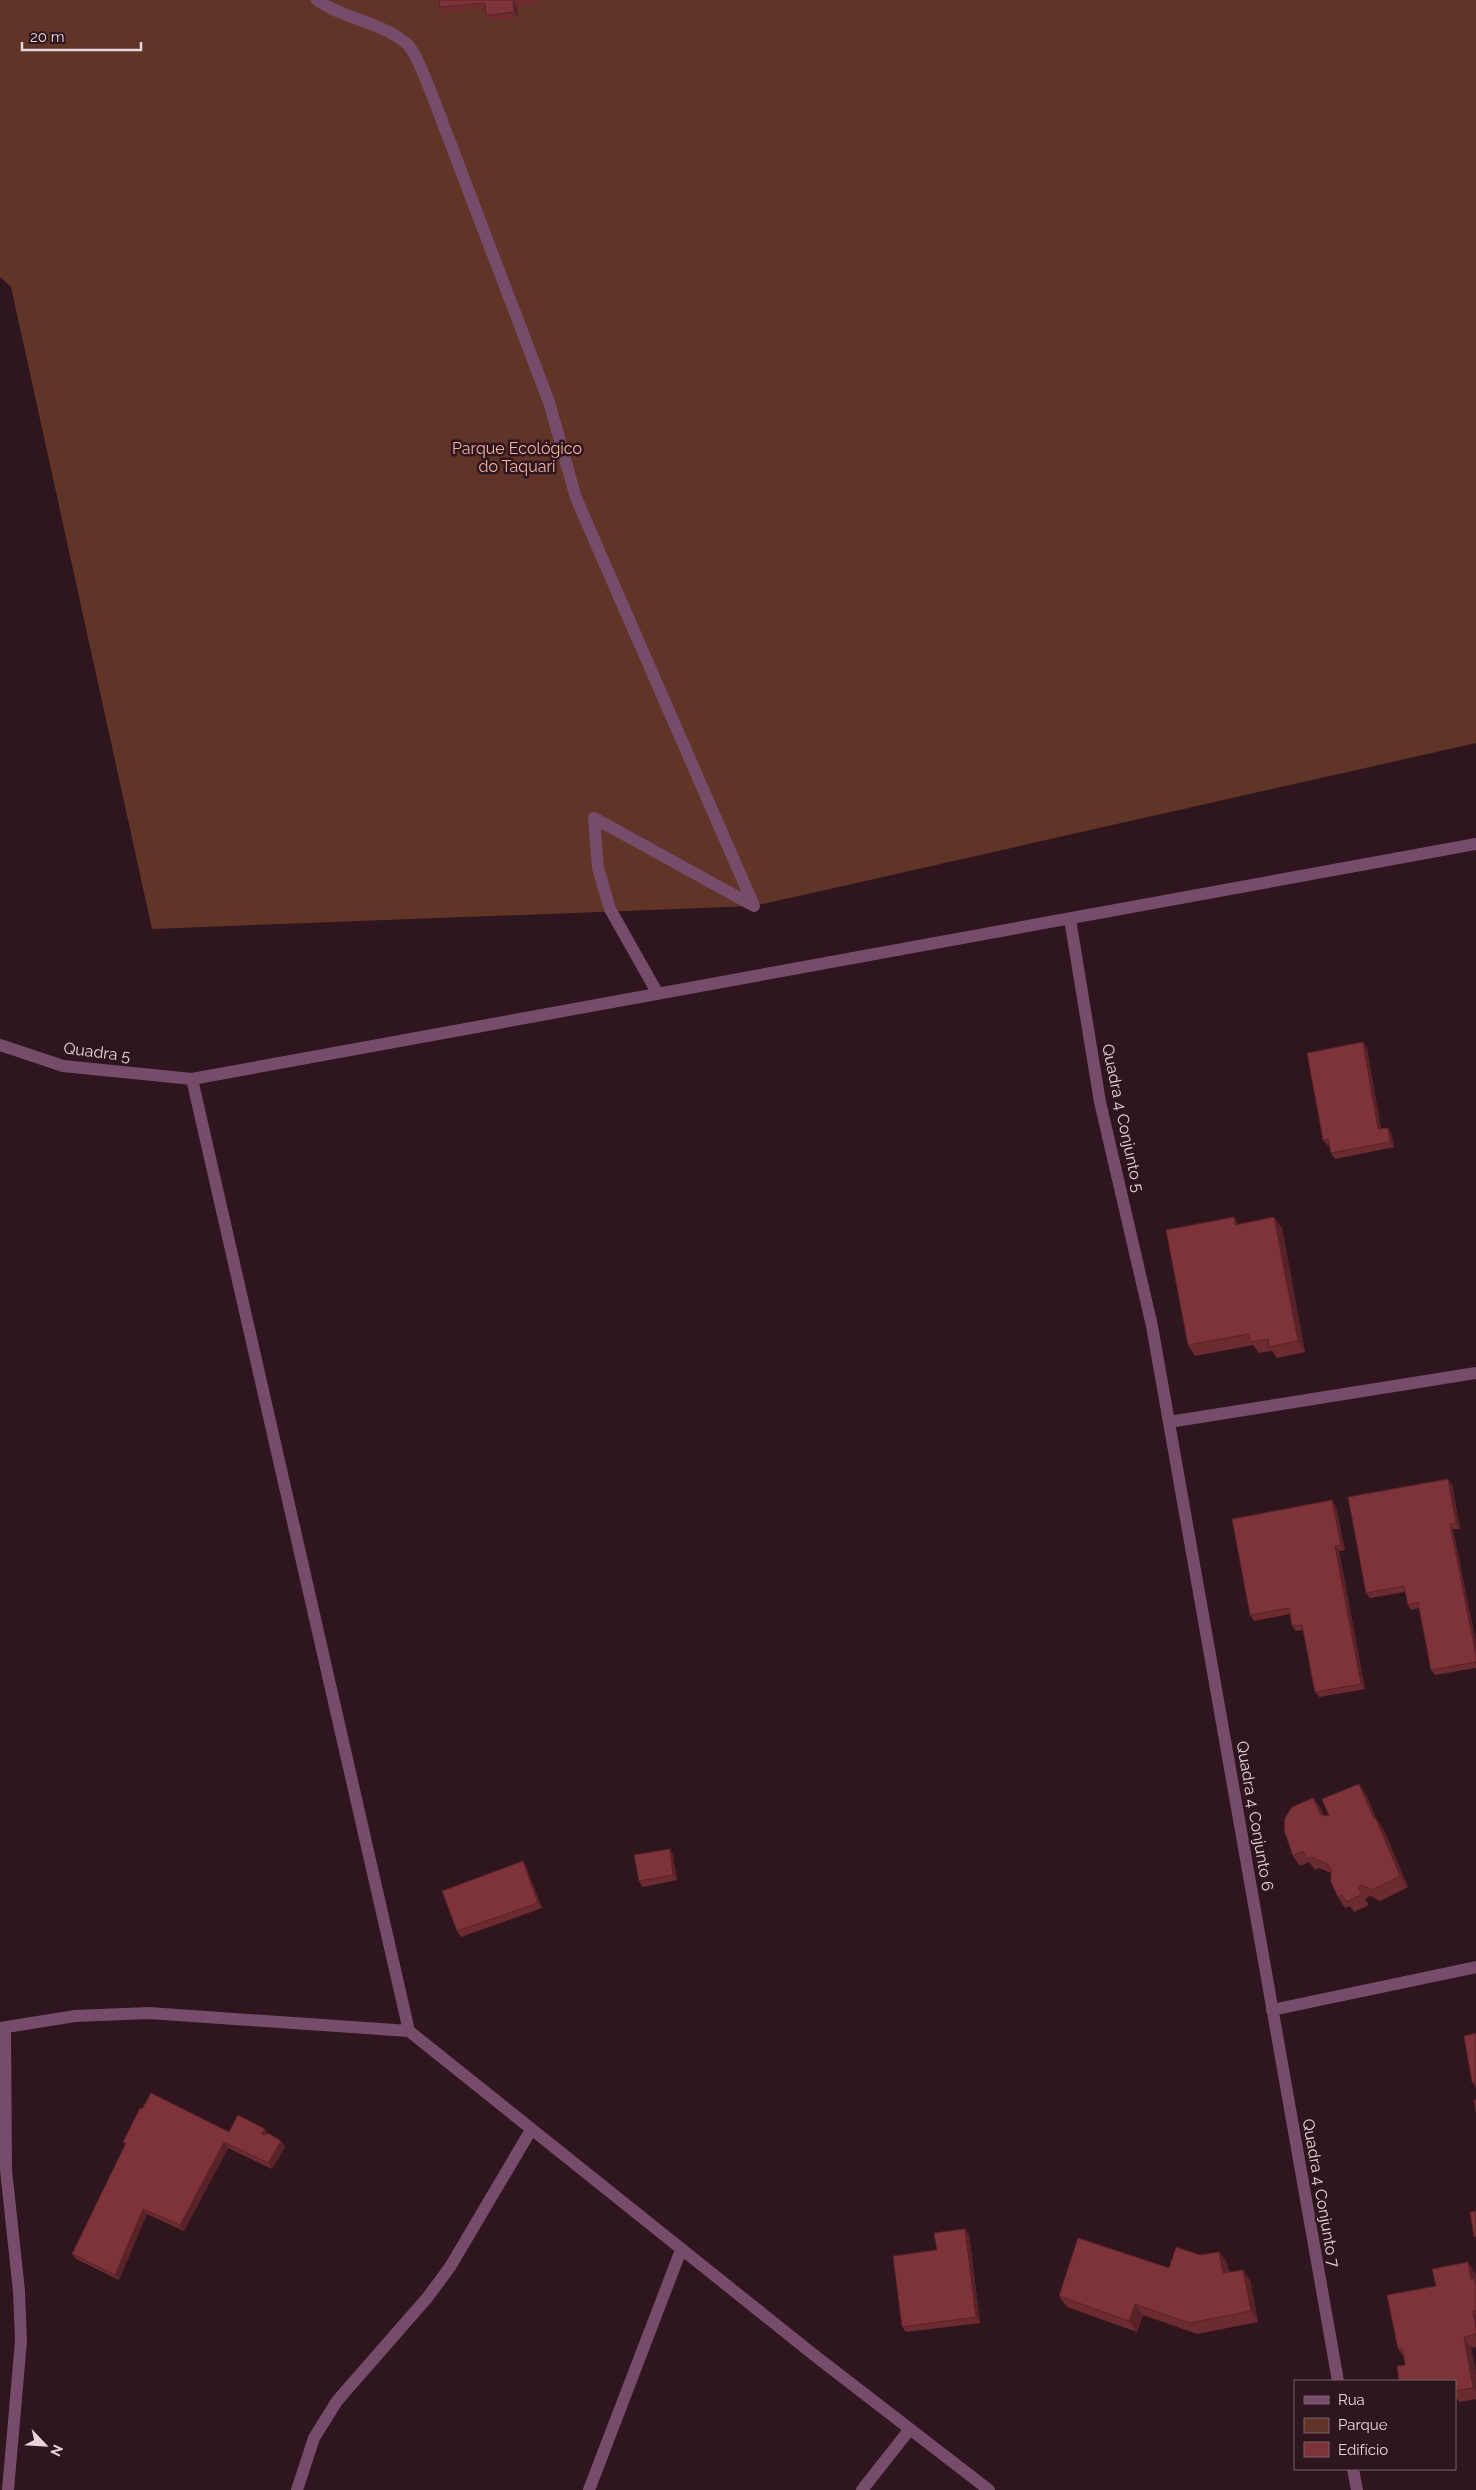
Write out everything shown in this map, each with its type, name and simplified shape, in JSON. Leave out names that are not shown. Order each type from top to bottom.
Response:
[{"type":"street","points":[[317,0],[346,16],[386,31],[408,46],[425,79],[455,152],[549,402],[576,498],[754,906],[594,818],[598,868],[610,909],[658,994]]},
{"type":"street","points":[[1070,919],[1476,844]]},
{"type":"street","name":"Quadra 5","points":[[0,1045],[63,1066],[192,1079],[1070,919]]},
{"type":"street","name":"Quadra 4 Conjunto 5","points":[[1070,919],[1100,1102],[1152,1326],[1169,1422]]},
{"type":"street","points":[[192,1079],[409,2032]]},
{"type":"street","points":[[1169,1422],[1476,1373]]},
{"type":"street","name":"Quadra 4 Conjunto 6","points":[[1169,1422],[1272,2010]]},
{"type":"street","points":[[1272,2010],[1476,1967]]},
{"type":"street","name":"Quadra 4 Conjunto 7","points":[[1272,2010],[1338,2380]]},
{"type":"street","points":[[8,2490],[21,2341],[19,2291],[6,2170],[2,2028],[75,2016],[149,2013],[409,2032],[681,2250],[989,2490]]},
{"type":"street","points":[[298,2490],[314,2438],[337,2401],[427,2298],[444,2274],[531,2130]]},
{"type":"street","points":[[589,2490],[681,2250]]},
{"type":"street","points":[[862,2490],[910,2429]]},
{"type":"street","points":[[1353,2470],[1357,2490]]},
{"type":"green space","name":"Parque Ecológico do Taquari","points":[[0,0],[1476,0],[1476,743],[754,906],[152,929],[11,287],[0,277]]},
{"type":"building","points":[[439,0],[513,0],[514,12],[486,16],[485,3],[440,7]]},
{"type":"building","points":[[1363,1042],[1378,1129],[1388,1128],[1390,1142],[1331,1153],[1328,1139],[1323,1140],[1307,1053]]},
{"type":"building","points":[[1234,1217],[1235,1225],[1274,1217],[1298,1341],[1269,1347],[1268,1339],[1251,1342],[1249,1334],[1188,1345],[1166,1230]]},
{"type":"building","points":[[1448,1479],[1456,1523],[1450,1524],[1476,1662],[1431,1670],[1418,1602],[1408,1605],[1404,1586],[1366,1593],[1348,1497]]},
{"type":"building","points":[[1332,1500],[1341,1545],[1335,1546],[1361,1684],[1315,1692],[1302,1625],[1292,1626],[1289,1608],[1250,1615],[1232,1519]]},
{"type":"building","points":[[1359,1784],[1400,1876],[1372,1890],[1362,1885],[1358,1888],[1362,1894],[1347,1902],[1342,1895],[1338,1897],[1331,1882],[1331,1869],[1327,1864],[1312,1857],[1307,1859],[1303,1851],[1293,1856],[1284,1830],[1285,1818],[1292,1807],[1313,1798],[1321,1815],[1329,1816],[1322,1799]]},
{"type":"building","points":[[670,1849],[673,1875],[639,1881],[634,1855]]},
{"type":"building","points":[[523,1861],[538,1903],[457,1931],[442,1891]]},
{"type":"building","points":[[1476,2033],[1476,2081],[1472,2082],[1464,2036]]},
{"type":"building","points":[[151,2093],[229,2132],[238,2115],[265,2129],[262,2134],[266,2135],[268,2133],[281,2141],[268,2163],[224,2142],[180,2225],[143,2209],[115,2275],[72,2254],[126,2143],[123,2142],[140,2108],[142,2109]]},
{"type":"building","points":[[1476,2211],[1476,2236],[1474,2237],[1470,2212]]},
{"type":"building","points":[[965,2229],[976,2317],[902,2327],[893,2256],[937,2250],[934,2233]]},
{"type":"building","points":[[1078,2238],[1169,2268],[1176,2247],[1200,2255],[1219,2252],[1223,2273],[1243,2270],[1251,2311],[1189,2323],[1135,2304],[1129,2321],[1059,2296]]},
{"type":"building","points":[[1468,2262],[1471,2279],[1474,2278],[1476,2286],[1476,2311],[1473,2311],[1476,2334],[1464,2337],[1473,2388],[1456,2391],[1456,2380],[1399,2380],[1397,2366],[1405,2365],[1402,2348],[1398,2349],[1387,2295],[1436,2286],[1432,2269]]}]
